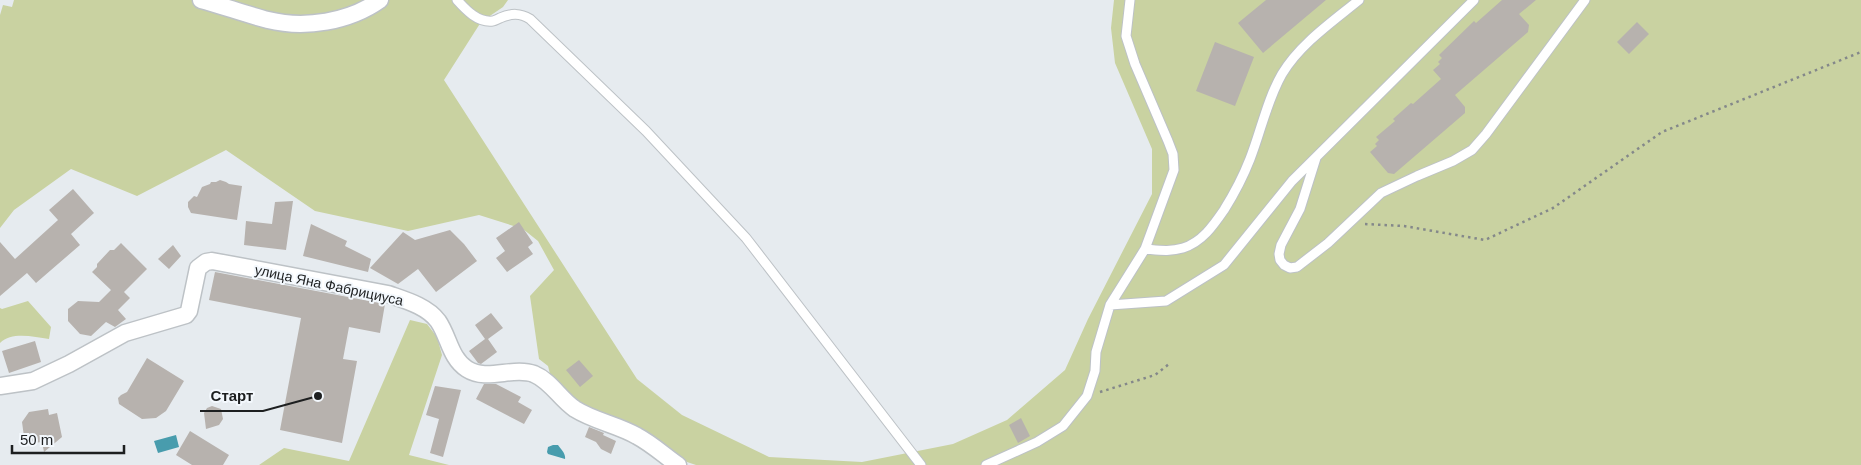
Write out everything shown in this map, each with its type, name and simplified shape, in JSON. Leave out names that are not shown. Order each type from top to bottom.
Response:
[{"type":"street","points":[[201,0],[269,20],[291,23],[312,23],[340,19],[359,12],[380,0]]},
{"type":"street","name":"улица Яна Фабрициуса","points":[[0,386],[33,381],[70,364],[125,333],[186,315],[189,311],[198,268],[206,262],[212,261],[388,294],[412,302],[429,312],[438,321],[458,362],[468,370],[476,373],[524,372],[535,374],[546,381],[573,408],[637,436],[678,465]]},
{"type":"lane","points":[[457,0],[471,15],[483,20],[494,21],[511,14],[522,14],[530,19],[646,131],[746,238],[921,465]]},
{"type":"lane","points":[[986,465],[1037,442],[1063,426],[1087,396],[1095,371],[1096,352],[1110,304],[1145,249],[1174,170],[1173,154],[1168,140],[1135,64],[1126,36],[1130,0]]},
{"type":"lane","points":[[1145,249],[1171,251],[1185,248],[1211,230],[1236,191],[1250,160],[1273,92],[1283,73],[1295,56],[1310,41],[1359,0]]},
{"type":"lane","points":[[1110,304],[1166,302],[1224,265],[1292,181],[1474,0]]},
{"type":"lane","points":[[1316,158],[1300,209],[1281,245],[1280,260],[1290,268],[1297,267],[1328,243],[1381,193],[1453,161],[1472,150],[1486,134],[1585,0]]},
{"type":"path","points":[[1349,223],[1404,226],[1485,240],[1553,208],[1662,132],[1861,52]]},
{"type":"path","points":[[1087,396],[1154,375],[1169,364]]},
{"type":"green space","points":[[14,0],[508,0],[503,7],[481,22],[444,80],[637,379],[682,415],[769,457],[862,462],[953,444],[1007,420],[1065,370],[1088,319],[1152,194],[1152,149],[1115,63],[1111,28],[1114,0],[1861,0],[1861,465],[696,465],[687,462],[637,426],[578,403],[550,374],[548,366],[539,359],[530,296],[554,270],[538,241],[523,229],[479,215],[408,231],[315,211],[226,150],[137,196],[71,169],[14,210],[0,228],[0,15],[3,5],[12,7]]},
{"type":"green space","points":[[28,301],[51,327],[49,339],[17,336],[5,339],[0,343],[0,308]]},
{"type":"green space","points":[[410,320],[427,324],[437,337],[442,355],[409,455],[449,465],[259,465],[284,448],[349,461]]},
{"type":"water","points":[[176,435],[179,447],[158,453],[154,441]]},
{"type":"water","points":[[558,445],[564,453],[565,459],[548,454],[548,447]]},
{"type":"building","points":[[1266,0],[1326,0],[1263,53],[1238,23]]},
{"type":"building","points":[[1502,0],[1536,0],[1519,14],[1529,25],[1528,32],[1455,95],[1465,107],[1465,113],[1394,174],[1388,173],[1370,152],[1377,146],[1375,144],[1379,140],[1376,137],[1395,121],[1393,119],[1441,79],[1433,70],[1440,64],[1438,62],[1442,58],[1439,55],[1474,21],[1476,23]]},
{"type":"building","points":[[1637,22],[1649,34],[1629,54],[1617,42]]},
{"type":"building","points":[[1215,42],[1254,57],[1235,106],[1196,91]]},
{"type":"building","points":[[220,180],[242,186],[237,220],[191,213],[188,202],[194,196],[197,197],[202,187]]},
{"type":"building","points":[[73,189],[94,213],[71,234],[80,245],[36,283],[27,273],[0,296],[0,242],[15,259],[58,220],[49,210]]},
{"type":"building","points":[[293,201],[286,250],[244,245],[246,221],[272,224],[275,202]]},
{"type":"building","points":[[519,222],[533,243],[528,247],[533,254],[507,272],[496,258],[505,251],[496,238]]},
{"type":"building","points":[[311,224],[347,241],[345,246],[371,259],[368,272],[303,256]]},
{"type":"building","points":[[450,230],[477,261],[436,292],[418,269],[398,284],[370,268],[403,232],[415,240]]},
{"type":"building","points":[[121,243],[147,269],[124,292],[130,298],[118,310],[126,319],[115,327],[106,322],[91,336],[80,334],[68,321],[68,309],[78,301],[99,302],[111,290],[92,272],[110,250],[114,250]]},
{"type":"building","points":[[173,245],[181,256],[169,269],[158,259]]},
{"type":"building","points":[[215,272],[385,304],[380,333],[349,327],[343,359],[357,361],[342,443],[280,430],[301,318],[209,300]]},
{"type":"building","points":[[491,313],[503,328],[488,339],[497,352],[481,364],[478,363],[469,351],[485,339],[475,325]]},
{"type":"building","points":[[35,341],[41,362],[9,373],[2,351]]},
{"type":"building","points":[[147,358],[184,381],[166,411],[156,418],[142,419],[119,404],[118,398],[127,392]]},
{"type":"building","points":[[579,360],[593,376],[580,387],[566,370]]},
{"type":"building","points":[[484,384],[496,384],[521,397],[518,402],[532,410],[524,424],[476,399]]},
{"type":"building","points":[[435,386],[461,390],[443,457],[430,453],[439,419],[426,415]]},
{"type":"building","points":[[212,406],[221,409],[223,419],[219,425],[206,429],[204,413],[207,408]]},
{"type":"building","points":[[48,409],[49,415],[57,413],[62,437],[44,452],[42,442],[25,444],[22,422],[29,412]]},
{"type":"building","points":[[1021,418],[1030,436],[1018,443],[1009,425]]},
{"type":"building","points":[[589,427],[604,433],[603,435],[616,441],[611,454],[601,449],[596,442],[585,437]]},
{"type":"building","points":[[190,431],[229,455],[223,465],[192,465],[176,455]]},
{"type":"place","name":"Старт","points":[[318,396]]}]
